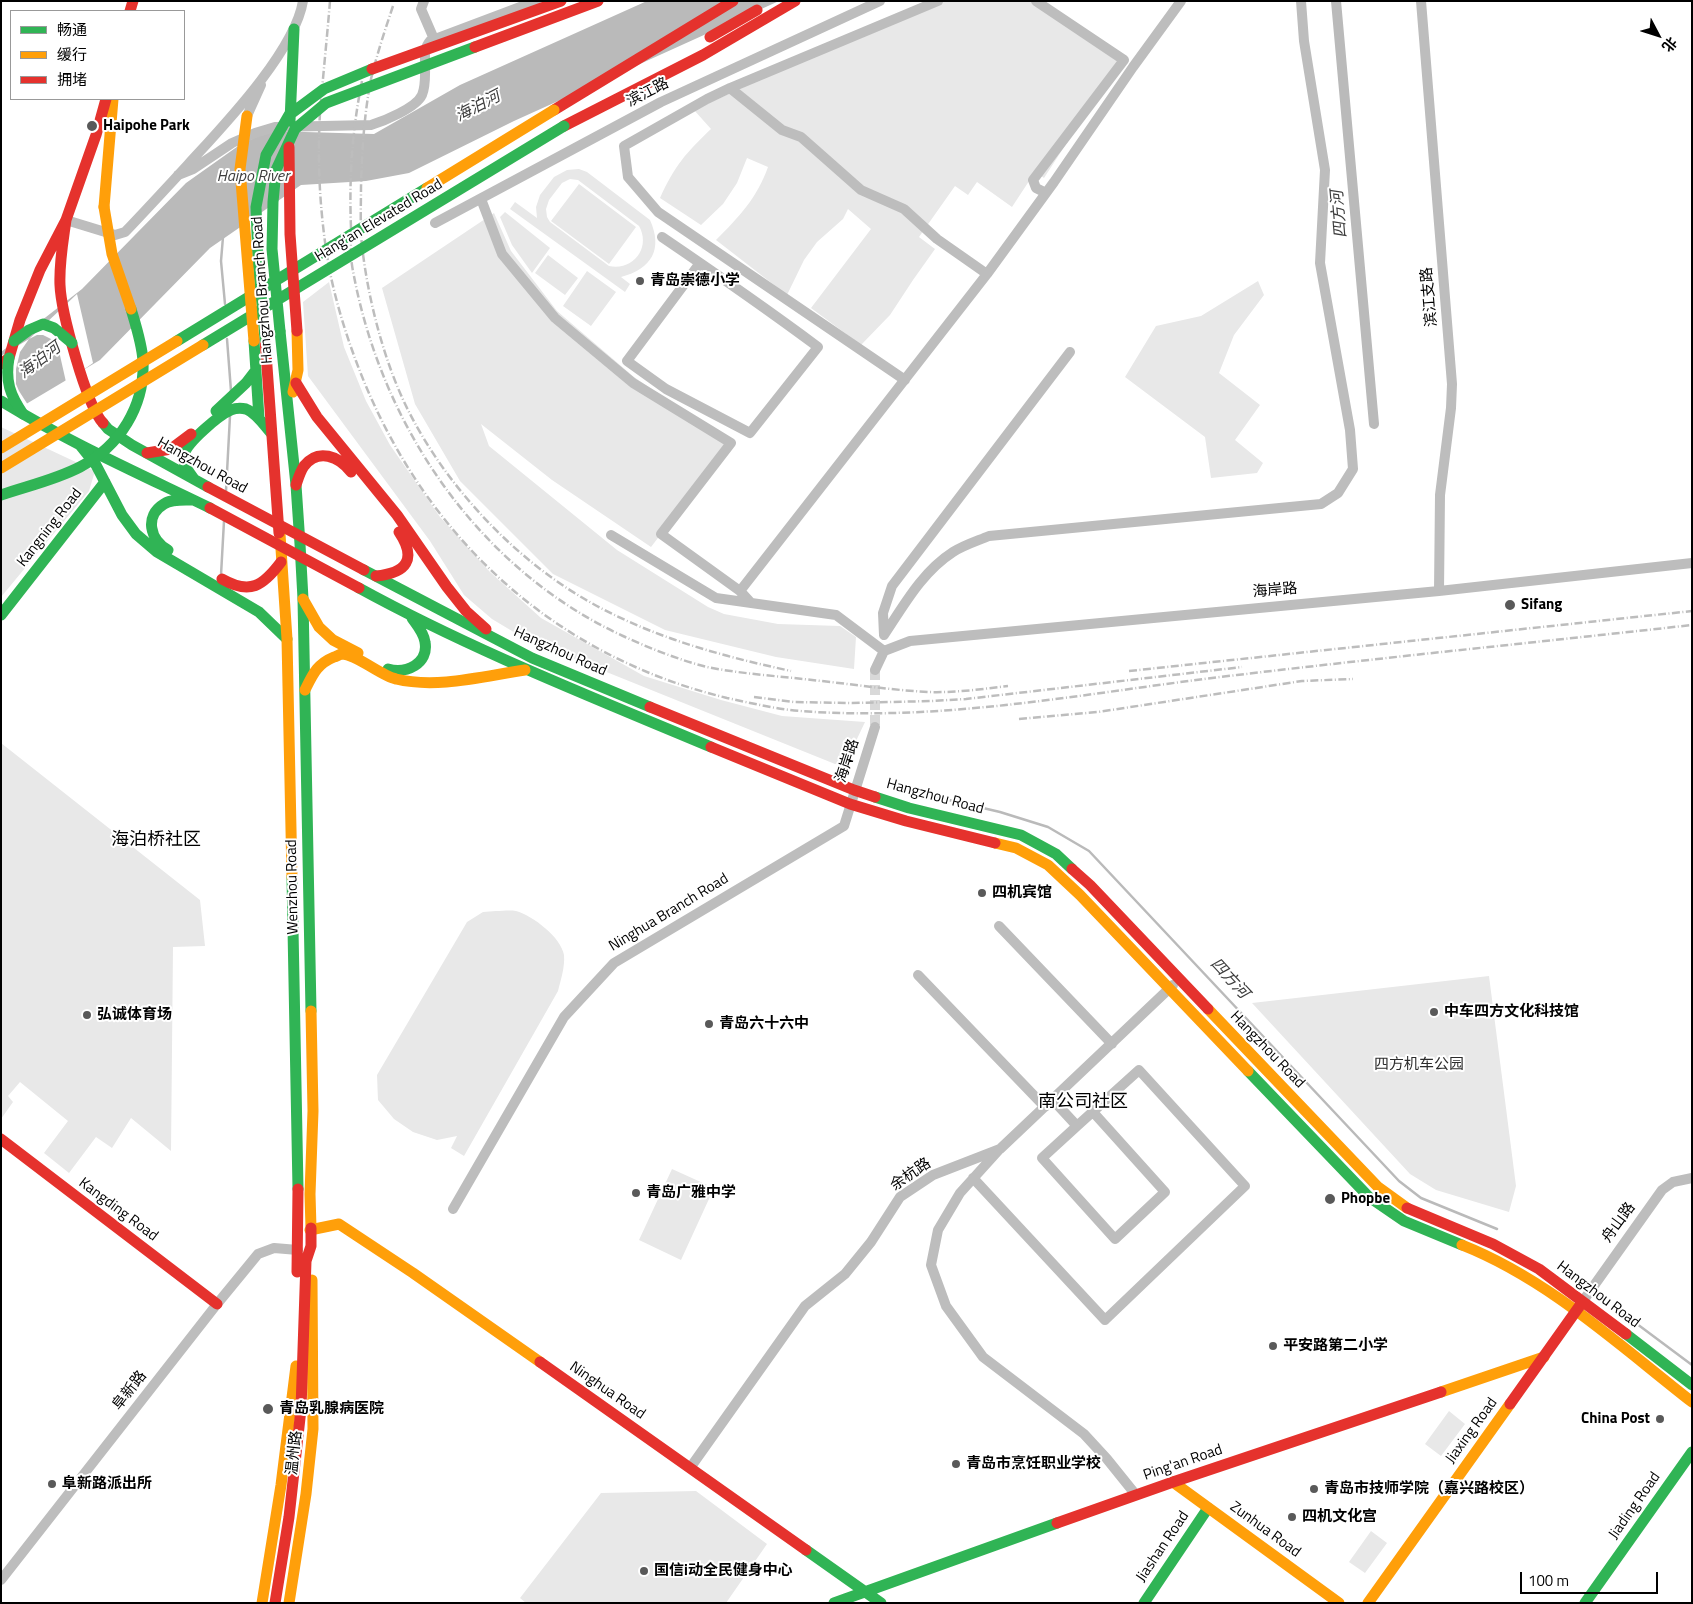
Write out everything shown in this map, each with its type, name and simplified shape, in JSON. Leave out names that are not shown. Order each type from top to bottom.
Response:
[{"type":"main road","name":"Hangzhou Branch Road","points":[[280,534],[258,261],[256,208],[266,155],[289,115],[324,89],[372,69],[561,1]]},
{"type":"main road","name":"Hangzhou Branch Road","points":[[300,544],[296,484],[272,249],[276,170],[295,129],[326,103],[598,1]]},
{"type":"main road","name":"Hang'an Elevated Road","points":[[1,448],[732,1]]},
{"type":"main road","name":"Hang'an Elevated Road","points":[[1,468],[699,44],[774,1]]},
{"type":"main road","points":[[564,126],[703,55],[795,1]]},
{"type":"main road","points":[[288,407],[296,383],[298,360],[290,234],[289,175],[290,98],[294,29]]},
{"type":"main road","points":[[23,414],[11,396],[5,361],[14,342],[20,320],[40,270],[66,220],[96,135],[106,100]]},
{"type":"main road","points":[[1,495],[56,477],[92,461],[116,440],[137,407],[145,366],[142,344],[113,258],[104,208],[114,100]]},
{"type":"main road","points":[[247,116],[240,169],[259,418]]},
{"type":"main road","name":"Hangzhou Road","points":[[66,220],[60,258],[60,287],[82,378],[98,417],[108,429],[194,480],[501,643],[543,662],[854,790],[910,808],[1021,835],[1056,854],[1090,886],[1378,1187],[1398,1203],[1415,1212],[1493,1244],[1544,1273],[1692,1385]]},
{"type":"main road","points":[[14,342],[30,330],[43,324],[54,328],[72,343]]},
{"type":"main road","points":[[194,480],[184,460],[184,454],[189,445],[256,370]]},
{"type":"main road","points":[[296,383],[317,417],[397,516],[447,587],[466,611],[501,643]]},
{"type":"main road","name":"Hangzhou Road","points":[[1,401],[80,445],[196,500],[412,618],[526,670],[850,804],[906,822],[1016,848],[1048,865],[1080,895],[1360,1188],[1381,1206],[1414,1226],[1488,1255],[1540,1286],[1576,1311],[1692,1402]]},
{"type":"main road","points":[[148,453],[167,452],[217,415],[235,407],[245,408],[259,418],[271,433]]},
{"type":"main road","points":[[80,445],[96,465],[122,516],[145,543],[258,612],[287,640]]},
{"type":"main road","points":[[296,484],[302,469],[309,460],[325,456],[342,461],[408,546],[408,559],[402,570],[391,575],[376,576]]},
{"type":"main road","name":"Kangning Road","points":[[1,615],[105,482]]},
{"type":"main road","points":[[196,500],[177,500],[164,504],[158,509],[153,517],[152,525],[152,533],[156,542],[236,587],[251,587],[264,580],[273,574],[281,562]]},
{"type":"main road","name":"Wenzhou Road","points":[[280,534],[287,640],[298,1250]]},
{"type":"main road","name":"Wenzhou Road","points":[[300,544],[303,599],[313,1111],[310,1230]]},
{"type":"main road","points":[[303,599],[319,627],[333,640],[387,669],[397,672],[406,672],[414,667],[426,649],[424,636],[412,618]]},
{"type":"main road","points":[[305,690],[315,671],[324,661],[341,654],[350,656],[394,679],[415,683],[431,684],[526,670]]},
{"type":"main road","name":"Kangding Road","points":[[1,1139],[217,1304]]},
{"type":"main road","name":"Ninghua Road","points":[[310,1230],[340,1224],[881,1603]]},
{"type":"main road","name":"温州路","points":[[289,1603],[304,1511],[312,1432],[315,1378],[310,1230]]},
{"type":"main road","name":"温州路","points":[[301,1409],[306,1261],[311,1246]]},
{"type":"main road","name":"温州路","points":[[298,1250],[296,1313],[301,1409]]},
{"type":"main road","name":"Jiaxing Road","points":[[1368,1603],[1583,1301]]},
{"type":"main road","name":"温州路","points":[[262,1603],[279,1508],[297,1355]]},
{"type":"main road","name":"Ping'an Road","points":[[834,1603],[1173,1482],[1544,1357]]},
{"type":"main road","points":[[275,1603],[289,1517],[301,1409]]},
{"type":"main road","name":"Jiading Road","points":[[1585,1603],[1692,1452]]},
{"type":"main road","name":"Zunhua Road","points":[[1173,1482],[1339,1603]]},
{"type":"main road","name":"Jiashan Road","points":[[1144,1603],[1208,1508]]},
{"type":"street","points":[[66,220],[120,235],[141,216],[216,134],[265,75],[294,29],[303,1]]},
{"type":"street","points":[[424,1],[421,9],[434,39]]},
{"type":"street","points":[[178,176],[193,169],[232,144],[255,133],[275,127],[371,125],[381,122],[414,104],[421,97],[424,87],[426,46],[430,41],[536,1]]},
{"type":"street","name":"滨江路","points":[[435,223],[661,102],[880,1]]},
{"type":"street","points":[[905,380],[658,212],[628,177],[624,146],[706,99],[938,1]]},
{"type":"street","points":[[1036,1],[1124,60],[1033,180],[1036,188],[1046,193]]},
{"type":"street","points":[[740,591],[987,274],[1181,1]]},
{"type":"street","points":[[884,635],[921,581],[938,563],[955,551],[989,536],[1321,504],[1338,493],[1353,469],[1350,430],[1320,263],[1325,170],[1304,41],[1301,1]]},
{"type":"street","name":"滨江支路","points":[[1421,1],[1452,384],[1451,408],[1440,495],[1439,591]]},
{"type":"street","points":[[247,116],[265,75]]},
{"type":"street","points":[[730,88],[782,130],[800,137],[861,190],[904,208],[937,239],[987,274]]},
{"type":"street","points":[[481,199],[502,254],[555,318],[633,383],[732,443],[661,534],[740,591],[751,603]]},
{"type":"street","points":[[662,237],[700,263],[770,312],[818,347],[750,433],[666,389],[628,361],[700,263]]},
{"type":"street","points":[[770,312],[780,296]]},
{"type":"street","points":[[875,670],[884,652],[883,613],[892,586],[1070,352]]},
{"type":"street","points":[[611,534],[716,598],[836,615],[884,652]]},
{"type":"street","name":"海岸路","points":[[884,652],[910,641],[1439,591],[1692,564]]},
{"type":"street","name":"海岸路","points":[[850,804],[875,727]]},
{"type":"street","name":"Ninghua Branch Road","points":[[453,1208],[564,1017],[614,962],[836,832],[844,826],[850,804]]},
{"type":"street","points":[[999,926],[1112,1044]]},
{"type":"street","points":[[918,975],[1049,1103],[1077,1126]]},
{"type":"street","name":"余杭路","points":[[690,1468],[805,1306],[845,1274],[871,1242],[900,1197],[933,1175],[1000,1149],[1179,979]]},
{"type":"street","points":[[973,1178],[1105,1320],[1245,1186],[1139,1070],[1042,1158],[1115,1240],[1165,1192],[1093,1112]]},
{"type":"street","points":[[1000,1149],[960,1193],[938,1230],[931,1265],[946,1306],[983,1357],[1084,1434],[1108,1459],[1136,1495]]},
{"type":"street","name":"舟山路","points":[[1583,1301],[1662,1190],[1673,1182],[1692,1178]]},
{"type":"street","name":"阜新路","points":[[1,1580],[258,1254],[274,1248],[298,1250]]},
{"type":"green space","points":[[940,1],[1036,1],[1120,61],[1044,178],[1035,172],[1012,207],[977,182],[968,195],[955,186],[919,237],[935,249],[890,315],[861,345],[811,308],[871,229],[848,209],[843,219],[817,242],[804,260],[787,295],[716,240],[753,198],[768,167],[747,158],[737,183],[723,204],[701,225],[660,198],[682,160],[711,129],[694,110],[807,58]]},
{"type":"green space","points":[[579,169],[587,172],[650,220],[654,230],[655,249],[647,263],[640,269],[621,277],[630,284],[625,292],[510,209],[515,202],[537,218],[536,207],[540,195],[554,177],[567,170]],"holes":[[[570,179],[578,180],[639,226],[643,242],[638,256],[633,261],[618,267],[609,266],[550,222],[546,209],[549,200],[562,183]]]},
{"type":"green space","points":[[579,184],[636,227],[609,264],[551,221]]},
{"type":"green space","points":[[505,212],[550,248],[532,273],[512,245],[500,217]]},
{"type":"green space","points":[[494,213],[511,251],[557,311],[634,377],[731,443],[651,547],[552,480],[481,424],[489,446],[617,550],[708,607],[724,614],[778,624],[840,626],[856,637],[854,669],[776,657],[665,630],[553,574],[460,481],[415,404],[382,288]]},
{"type":"green space","points":[[548,255],[578,278],[565,295],[535,273]]},
{"type":"green space","points":[[587,271],[616,292],[591,326],[563,306]]},
{"type":"green space","points":[[1258,281],[1264,295],[1234,335],[1219,373],[1260,405],[1235,440],[1263,463],[1257,473],[1211,478],[1205,437],[1125,377],[1156,326],[1201,316]]},
{"type":"green space","points":[[329,282],[344,347],[366,401],[390,445],[440,517],[490,572],[541,618],[644,676],[721,700],[782,716],[865,722],[847,760],[835,764],[527,640],[492,619],[464,595],[430,541],[308,376],[303,302]]},
{"type":"green space","points":[[1,427],[95,471],[89,491],[1,597]]},
{"type":"green space","name":"弘诚体育场","points":[[1,743],[200,900],[205,946],[173,947],[171,1151],[131,1118],[112,1148],[96,1137],[69,1173],[44,1153],[68,1121],[20,1082],[8,1096],[13,1102],[1,1119]]},
{"type":"green space","points":[[516,911],[530,917],[552,934],[562,948],[564,955],[563,968],[558,991],[464,1156],[451,1148],[457,1136],[437,1140],[413,1132],[394,1119],[378,1100],[377,1075],[467,922],[483,912]]},
{"type":"green space","name":"四方机车公园","points":[[1489,976],[1516,1186],[1509,1212],[1436,1190],[1410,1174],[1252,1003]]},
{"type":"green space","points":[[672,1169],[714,1188],[681,1260],[639,1240]]},
{"type":"green space","points":[[1449,1411],[1465,1424],[1441,1456],[1425,1444]]},
{"type":"green space","name":"国信i动全民健身中心","points":[[696,1491],[767,1544],[726,1603],[526,1603],[520,1598],[601,1493]]},
{"type":"green space","points":[[1371,1531],[1387,1543],[1365,1573],[1349,1562]]},
{"type":"water","name":"Haipo River","points":[[647,1],[779,1],[514,121],[409,173],[366,181],[301,185],[210,248],[100,360],[1,419],[1,352],[82,289],[186,183],[241,144],[270,131],[374,134],[460,85]]},
{"type":"pier","points":[[77,294],[93,363],[66,382],[59,351],[53,340],[43,335],[37,335],[29,339]]},
{"type":"pier","points":[[29,339],[20,352],[16,369],[16,384],[28,405],[1,422],[1,356]]},
{"type":"waterway","name":"四方河","points":[[1336,1],[1374,424]]},
{"type":"waterway","points":[[223,237],[221,261],[225,304]]},
{"type":"waterway","points":[[227,339],[231,391]]},
{"type":"waterway","points":[[226,491],[230,416]]},
{"type":"waterway","points":[[221,575],[224,521]]},
{"type":"waterway","name":"四方河","points":[[915,792],[1000,812],[1048,827],[1089,851],[1399,1181],[1421,1198],[1497,1229]]},
{"type":"waterway","name":"四方河","points":[[1625,1315],[1692,1365]]},
{"type":"tunnel","points":[[875,670],[875,727]]},
{"type":"railway","points":[[330,1],[319,132],[321,207],[325,244],[333,287],[356,361],[383,423],[416,479],[454,531],[498,577],[548,617],[603,651],[663,678],[727,698],[763,706],[800,711],[911,712],[1019,704],[1294,668],[1692,625]]},
{"type":"railway","points":[[393,6],[373,70],[367,106],[361,173],[361,239],[368,287],[384,351],[399,391],[424,438],[462,493],[484,518],[534,564],[561,584],[612,614],[661,635],[713,652],[791,671]]},
{"type":"railway","points":[[362,81],[352,154],[350,191],[351,260],[367,328],[387,384],[413,436],[444,486],[481,532],[524,572],[571,607],[623,636],[686,661],[707,667],[747,673],[928,692],[1008,686]]},
{"type":"railway","points":[[1129,671],[1692,611]]},
{"type":"railway","points":[[754,697],[794,702],[852,703],[966,699],[1242,667]]},
{"type":"railway","points":[[1019,719],[1098,712],[1302,681],[1353,679]]},
{"type":"traffic: fast","points":[[290,121],[294,29]]},
{"type":"traffic: fast","points":[[280,331],[272,249],[273,202],[276,170],[295,129],[326,103],[475,47]]},
{"type":"traffic: fast","points":[[265,339],[258,261],[256,207],[266,155],[289,115],[324,89],[372,69]]},
{"type":"traffic: fast","points":[[203,345],[564,126]]},
{"type":"traffic: fast","points":[[177,341],[427,188]]},
{"type":"traffic: fast","points":[[1,495],[51,479],[80,467],[107,448],[118,436],[134,409],[140,394],[143,378],[141,348],[131,309]]},
{"type":"traffic: fast","points":[[14,341],[29,330],[43,324],[54,328],[72,343]]},
{"type":"traffic: fast","points":[[280,331],[296,485],[300,544]]},
{"type":"traffic: fast","points":[[254,341],[259,418]]},
{"type":"traffic: fast","points":[[9,358],[8,381],[23,414]]},
{"type":"traffic: fast","points":[[216,411],[246,383],[256,370]]},
{"type":"traffic: fast","points":[[1,401],[78,444],[210,508]]},
{"type":"traffic: fast","points":[[194,479],[184,462],[186,450],[211,423],[231,410],[240,408],[250,411],[271,433]]},
{"type":"traffic: fast","points":[[103,423],[108,429],[132,445],[208,487]]},
{"type":"traffic: fast","points":[[80,445],[96,465],[122,515],[136,534],[157,552],[259,612],[287,639]]},
{"type":"traffic: fast","points":[[1,615],[105,482]]},
{"type":"traffic: fast","points":[[168,550],[162,546],[154,534],[152,528],[154,515],[167,502],[192,500]]},
{"type":"traffic: fast","points":[[300,544],[303,599],[311,1011]]},
{"type":"traffic: fast","points":[[364,570],[532,658],[650,707]]},
{"type":"traffic: fast","points":[[359,588],[402,611],[489,652],[711,747]]},
{"type":"traffic: fast","points":[[388,669],[402,670],[415,666],[423,656],[425,650],[424,639],[412,618]]},
{"type":"traffic: fast","points":[[875,797],[909,808],[1021,835],[1056,854],[1072,869]]},
{"type":"traffic: fast","points":[[292,877],[298,1189]]},
{"type":"traffic: fast","points":[[1248,1071],[1369,1197],[1404,1221],[1462,1245]]},
{"type":"traffic: fast","points":[[1626,1334],[1692,1385]]},
{"type":"traffic: fast","points":[[1585,1603],[1692,1452]]},
{"type":"traffic: fast","points":[[1144,1603],[1208,1508]]},
{"type":"traffic: fast","points":[[834,1603],[1057,1523]]},
{"type":"traffic: fast","points":[[806,1550],[881,1603]]},
{"type":"traffic: slow","points":[[104,207],[113,100]]},
{"type":"traffic: slow","points":[[427,188],[554,110]]},
{"type":"traffic: slow","points":[[247,116],[240,169],[254,341]]},
{"type":"traffic: slow","points":[[104,207],[112,254],[131,309]]},
{"type":"traffic: slow","points":[[293,392],[298,370],[297,331]]},
{"type":"traffic: slow","points":[[1,448],[177,341]]},
{"type":"traffic: slow","points":[[1,468],[203,345]]},
{"type":"traffic: slow","points":[[280,534],[287,639],[292,877]]},
{"type":"traffic: slow","points":[[303,599],[319,627],[333,640],[358,653]]},
{"type":"traffic: slow","points":[[305,690],[319,666],[341,654],[353,657],[390,677],[412,682],[444,682],[525,670]]},
{"type":"traffic: slow","points":[[995,843],[1016,848],[1048,865],[1080,895],[1248,1071]]},
{"type":"traffic: slow","points":[[1208,1009],[1378,1187],[1407,1208]]},
{"type":"traffic: slow","points":[[311,1011],[313,1111],[310,1194],[311,1228]]},
{"type":"traffic: slow","points":[[310,1230],[339,1224],[540,1362]]},
{"type":"traffic: slow","points":[[1462,1245],[1494,1259],[1553,1295],[1610,1336],[1692,1402]]},
{"type":"traffic: slow","points":[[289,1603],[306,1494],[313,1429],[312,1280]]},
{"type":"traffic: slow","points":[[1441,1392],[1544,1357]]},
{"type":"traffic: slow","points":[[262,1603],[281,1485],[296,1366]]},
{"type":"traffic: slow","points":[[1368,1603],[1510,1404]]},
{"type":"traffic: slow","points":[[1173,1482],[1339,1603]]},
{"type":"traffic: jam","points":[[130,10],[133,1]]},
{"type":"traffic: jam","points":[[372,69],[561,1]]},
{"type":"traffic: jam","points":[[475,47],[598,1]]},
{"type":"traffic: jam","points":[[554,110],[733,1]]},
{"type":"traffic: jam","points":[[564,126],[703,55],[795,1]]},
{"type":"traffic: jam","points":[[710,37],[757,10]]},
{"type":"traffic: jam","points":[[1,364],[9,358],[20,320],[40,270],[66,220],[96,135],[106,100]]},
{"type":"traffic: jam","points":[[289,147],[290,234],[297,331]]},
{"type":"traffic: jam","points":[[66,220],[60,269],[61,298],[82,378],[89,398],[103,423]]},
{"type":"traffic: jam","points":[[265,339],[279,533]]},
{"type":"traffic: jam","points":[[296,383],[317,417],[397,515],[447,587],[466,611],[486,629]]},
{"type":"traffic: jam","points":[[147,453],[171,449],[191,434]]},
{"type":"traffic: jam","points":[[296,485],[304,466],[316,457],[328,456],[335,458],[351,472]]},
{"type":"traffic: jam","points":[[208,487],[364,570]]},
{"type":"traffic: jam","points":[[210,508],[359,588]]},
{"type":"traffic: jam","points":[[376,576],[395,572],[406,563],[408,557],[407,550],[399,532]]},
{"type":"traffic: jam","points":[[222,579],[240,586],[255,586],[268,577],[281,562]]},
{"type":"traffic: jam","points":[[650,707],[875,797]]},
{"type":"traffic: jam","points":[[711,747],[850,804],[906,821],[995,843]]},
{"type":"traffic: jam","points":[[1072,869],[1090,885],[1208,1009]]},
{"type":"traffic: jam","points":[[1,1139],[217,1304]]},
{"type":"traffic: jam","points":[[297,1272],[298,1189]]},
{"type":"traffic: jam","points":[[1407,1208],[1493,1244],[1539,1269],[1626,1334]]},
{"type":"traffic: jam","points":[[275,1603],[289,1517],[301,1409],[306,1261],[311,1246],[311,1228]]},
{"type":"traffic: jam","points":[[1510,1404],[1581,1304]]},
{"type":"traffic: jam","points":[[540,1362],[806,1550]]},
{"type":"traffic: jam","points":[[1057,1523],[1441,1392]]},
{"type":"place","name":"Haipohe Park","points":[[92,126]]},
{"type":"place","name":"青岛崇德小学","points":[[640,281]]},
{"type":"place","name":"Sifang","points":[[1510,605]]},
{"type":"place","name":"四机宾馆","points":[[982,893]]},
{"type":"place","name":"中车四方文化科技馆","points":[[1434,1012]]},
{"type":"place","name":"弘诚体育场","points":[[87,1015]]},
{"type":"place","name":"青岛六十六中","points":[[709,1024]]},
{"type":"place","name":"青岛广雅中学","points":[[636,1193]]},
{"type":"place","name":"Phopbe","points":[[1330,1199]]},
{"type":"place","name":"平安路第二小学","points":[[1273,1346]]},
{"type":"place","name":"青岛乳腺病医院","points":[[268,1409]]},
{"type":"place","name":"China Post","points":[[1660,1419]]},
{"type":"place","name":"青岛市烹饪职业学校","points":[[956,1464]]},
{"type":"place","name":"阜新路派出所","points":[[52,1484]]},
{"type":"place","name":"青岛市技师学院（嘉兴路校区）","points":[[1314,1489]]},
{"type":"place","name":"四机文化宫","points":[[1292,1517]]},
{"type":"place","name":"国信i动全民健身中心","points":[[644,1571]]},
{"type":"district","name":"海泊桥社区","points":[[156,841]]},
{"type":"district","name":"南公司社区","points":[[1083,1103]]},
{"type":"water label","name":"海泊河","points":[[478,107]]},
{"type":"water label","name":"海泊河","points":[[40,361]]}]
